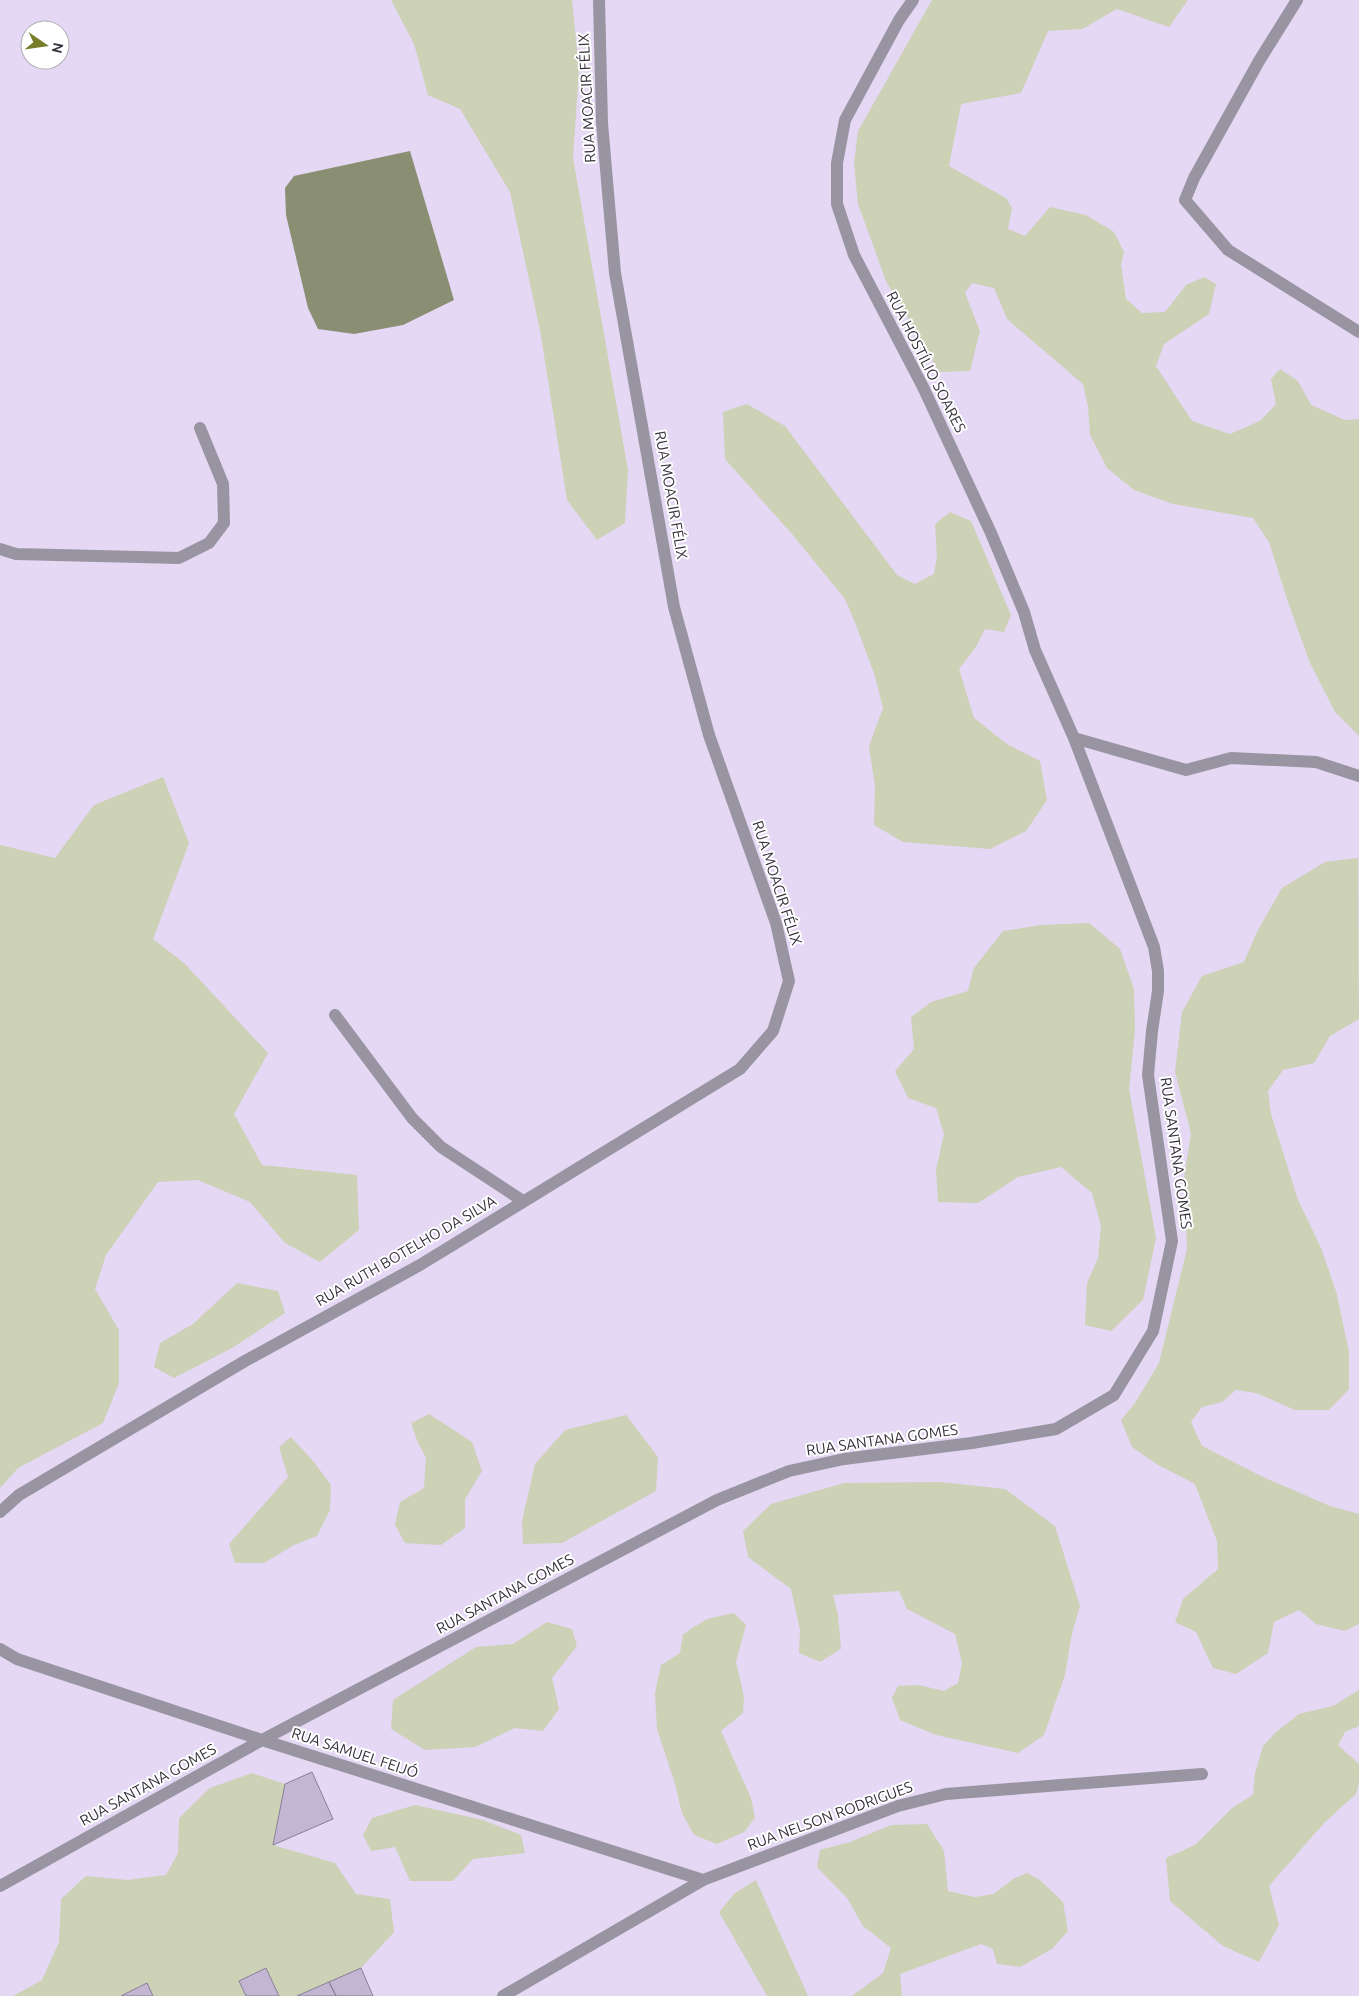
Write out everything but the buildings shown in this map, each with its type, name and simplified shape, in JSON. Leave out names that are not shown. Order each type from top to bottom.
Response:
[{"type":"street","name":"RUA MOACIR FÉLIX","points":[[599,0],[602,123],[615,273],[674,607],[709,735],[776,923],[789,981]]},
{"type":"street","name":"RUA HOSTÍLIO SOARES","points":[[913,0],[899,20],[846,120],[837,164],[837,204],[854,255],[923,387],[991,533],[1024,612],[1035,650],[1074,738]]},
{"type":"street","points":[[1297,0],[1259,61],[1194,178],[1185,200],[1228,250],[1359,332]]},
{"type":"street","points":[[0,549],[16,554],[179,558],[209,543],[224,523],[223,484],[200,428]]},
{"type":"street","points":[[1074,738],[1186,770],[1231,758],[1316,762],[1359,776]]},
{"type":"street","name":"RUA SANTANA GOMES","points":[[0,1886],[262,1740],[718,1500],[789,1471],[844,1459],[972,1443],[1056,1429],[1114,1395],[1152,1332],[1172,1241],[1148,1075],[1158,991],[1158,971],[1154,947],[1074,738]]},
{"type":"street","name":"RUA RUTH BOTELHO DA SILVA","points":[[0,1512],[19,1495],[245,1361],[420,1265],[740,1069],[773,1031],[789,981]]},
{"type":"street","points":[[334,1015],[418,1124],[441,1147],[523,1201]]},
{"type":"street","name":"RUA SAMUEL FEIJÓ","points":[[0,1649],[17,1659],[262,1740],[703,1880]]},
{"type":"street","name":"RUA NELSON RODRIGUES","points":[[503,1996],[703,1880],[898,1806],[946,1794],[1202,1774]]},
{"type":"shaded area","points":[[391,0],[572,0],[579,69],[573,158],[628,470],[625,523],[597,540],[567,500],[540,330],[510,192],[460,109],[428,95],[414,44]]},
{"type":"shaded area","points":[[932,0],[1188,0],[1169,27],[1117,9],[1082,29],[1048,31],[1021,93],[961,104],[949,166],[1006,198],[1012,208],[1008,229],[1025,236],[1050,207],[1086,215],[1114,232],[1124,252],[1121,265],[1126,299],[1142,313],[1165,312],[1186,285],[1204,277],[1216,284],[1209,314],[1164,344],[1156,366],[1192,421],[1230,434],[1260,421],[1276,404],[1271,379],[1280,369],[1298,381],[1311,405],[1345,420],[1359,419],[1359,736],[1335,712],[1310,663],[1269,542],[1253,518],[1173,504],[1134,490],[1107,468],[1090,435],[1088,407],[1083,384],[1007,319],[994,288],[972,283],[965,293],[980,331],[970,371],[939,372],[886,281],[858,204],[854,163],[858,131]]},
{"type":"shaded area","points":[[410,151],[454,300],[403,325],[354,334],[318,329],[308,308],[286,215],[285,188],[294,176]]},
{"type":"shaded area","points":[[747,404],[785,426],[897,575],[915,584],[934,574],[937,556],[935,524],[950,512],[971,521],[1011,615],[1004,632],[985,629],[976,647],[959,669],[974,718],[1007,744],[1040,761],[1047,800],[1026,831],[990,849],[903,842],[874,825],[875,786],[869,746],[883,708],[875,676],[845,599],[792,534],[725,459],[723,412]]},
{"type":"shaded area","points":[[163,777],[189,843],[153,939],[184,963],[268,1053],[234,1114],[262,1165],[357,1175],[359,1230],[320,1262],[285,1243],[250,1202],[198,1180],[158,1182],[106,1255],[95,1289],[119,1330],[119,1383],[103,1423],[18,1468],[0,1488],[0,845],[55,858],[94,805]]},
{"type":"shaded area","points":[[1358,858],[1359,1019],[1330,1036],[1314,1063],[1283,1070],[1268,1091],[1271,1114],[1298,1200],[1321,1248],[1336,1291],[1349,1352],[1349,1389],[1329,1410],[1295,1410],[1256,1393],[1236,1390],[1222,1402],[1202,1407],[1191,1422],[1202,1446],[1263,1477],[1330,1506],[1359,1514],[1359,1624],[1345,1631],[1316,1624],[1299,1610],[1274,1622],[1268,1653],[1236,1674],[1213,1668],[1196,1632],[1175,1622],[1183,1599],[1218,1569],[1217,1541],[1195,1484],[1158,1465],[1132,1447],[1121,1420],[1135,1403],[1159,1363],[1187,1249],[1184,1178],[1191,1133],[1175,1072],[1182,1012],[1202,976],[1244,962],[1257,932],[1282,888],[1325,862]]},
{"type":"shaded area","points":[[1089,923],[1120,949],[1134,989],[1135,1031],[1129,1089],[1156,1238],[1143,1300],[1111,1331],[1085,1325],[1087,1283],[1098,1258],[1101,1226],[1092,1193],[1061,1167],[1018,1177],[978,1203],[938,1202],[936,1170],[944,1134],[936,1108],[908,1098],[895,1071],[914,1049],[911,1017],[931,1002],[968,991],[974,968],[1003,931],[1041,925]]},
{"type":"shaded area","points":[[237,1283],[278,1291],[285,1313],[232,1348],[174,1378],[154,1367],[160,1343],[193,1324]]},
{"type":"shaded area","points":[[429,1414],[472,1442],[482,1471],[465,1499],[465,1528],[441,1545],[405,1543],[395,1525],[400,1502],[424,1488],[426,1458],[411,1423]]},
{"type":"shaded area","points":[[626,1415],[658,1457],[656,1491],[562,1543],[523,1544],[522,1521],[535,1464],[565,1430]]},
{"type":"shaded area","points":[[291,1437],[314,1462],[331,1485],[330,1510],[317,1536],[294,1545],[264,1563],[235,1563],[229,1544],[288,1477],[279,1447]]},
{"type":"shaded area","points":[[941,1482],[1005,1489],[1055,1526],[1080,1606],[1072,1633],[1065,1675],[1044,1735],[1018,1753],[936,1735],[900,1720],[892,1698],[898,1686],[919,1685],[944,1691],[958,1683],[962,1663],[955,1634],[907,1609],[899,1591],[833,1595],[838,1615],[841,1649],[820,1662],[799,1653],[800,1630],[791,1589],[748,1557],[743,1531],[771,1504],[844,1483]]},
{"type":"shaded area","points":[[734,1613],[746,1625],[736,1662],[744,1697],[743,1713],[721,1731],[751,1798],[755,1818],[744,1832],[717,1844],[694,1835],[682,1813],[675,1784],[657,1729],[655,1693],[661,1665],[680,1653],[683,1634],[707,1619]]},
{"type":"shaded area","points":[[547,1622],[572,1629],[577,1646],[552,1678],[559,1709],[543,1731],[515,1728],[475,1747],[425,1750],[391,1729],[393,1700],[476,1647],[513,1644]]},
{"type":"shaded area","points":[[1359,1690],[1359,1726],[1345,1732],[1338,1745],[1359,1764],[1359,1783],[1356,1794],[1325,1822],[1269,1886],[1279,1925],[1259,1962],[1223,1946],[1170,1901],[1166,1858],[1195,1845],[1232,1808],[1253,1795],[1255,1773],[1263,1746],[1275,1733],[1299,1714],[1333,1706]]},
{"type":"shaded area","points":[[252,1773],[285,1784],[273,1845],[335,1863],[356,1894],[390,1899],[394,1932],[361,1968],[297,1996],[279,1996],[266,1968],[239,1981],[246,1996],[13,1996],[42,1980],[59,1942],[61,1899],[86,1876],[127,1880],[166,1875],[178,1853],[179,1818],[210,1788]]},
{"type":"shaded area","points":[[415,1805],[483,1820],[521,1835],[525,1853],[473,1859],[453,1881],[410,1881],[395,1847],[371,1851],[363,1835],[372,1818]]},
{"type":"shaded area","points":[[927,1824],[944,1851],[948,1891],[975,1897],[994,1894],[1013,1879],[1027,1873],[1040,1880],[1063,1902],[1068,1931],[1052,1949],[1020,1967],[997,1964],[993,1949],[981,1944],[900,1974],[902,1996],[852,1996],[883,1973],[891,1948],[863,1926],[847,1898],[817,1867],[820,1850],[850,1842],[891,1825]]},
{"type":"shaded area","points":[[756,1880],[808,1996],[767,1996],[719,1912],[735,1893]]}]
